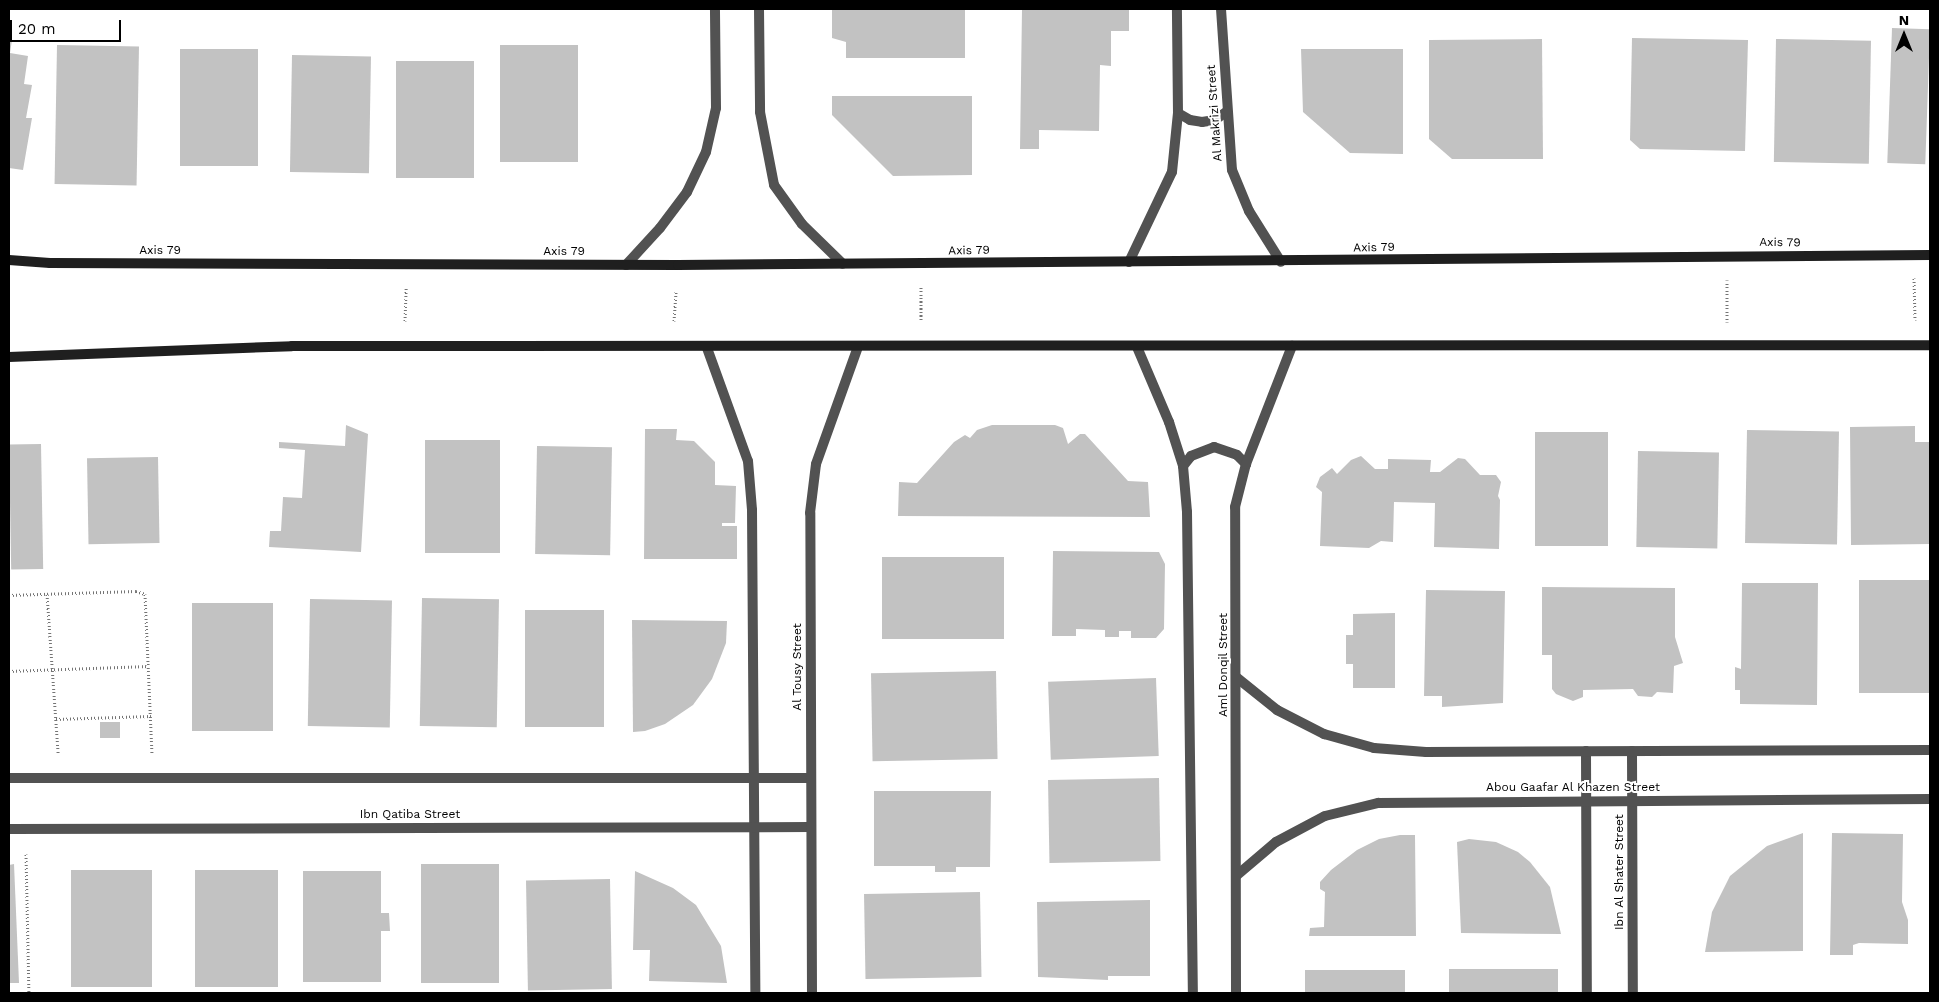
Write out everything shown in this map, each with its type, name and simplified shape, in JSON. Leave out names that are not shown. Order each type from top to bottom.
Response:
[{"type":"main road","name":"Axis 79","points":[[9,260],[60,263],[921,264],[1281,262],[1727,255],[1930,255]]},
{"type":"main road","points":[[9,356],[292,346],[921,348],[1930,345]]},
{"type":"street","points":[[626,264],[660,228],[687,192],[706,152],[716,108],[715,9]]},
{"type":"street","points":[[759,9],[760,112],[774,185],[802,224],[843,264]]},
{"type":"street","points":[[1129,262],[1172,172],[1178,114],[1177,9]]},
{"type":"street","name":"Al Makrizi Street","points":[[1222,9],[1226,112],[1232,170],[1249,211],[1281,262]]},
{"type":"street","points":[[1178,114],[1190,120],[1202,122],[1215,120],[1226,112]]},
{"type":"street","name":"Aml Donqil Street","points":[[1236,993],[1235,507],[1246,464],[1292,346]]},
{"type":"street","points":[[1137,347],[1169,422],[1183,466],[1187,512],[1193,993]]},
{"type":"street","points":[[707,348],[748,461],[752,510],[755,993]]},
{"type":"street","name":"Al Tousy Street","points":[[812,993],[810,513],[816,464],[858,348]]},
{"type":"street","points":[[1183,466],[1191,456],[1214,447],[1232,452],[1246,464]]},
{"type":"street","points":[[1236,677],[1277,710],[1324,734],[1374,748],[1426,752],[1930,750]]},
{"type":"street","points":[[1586,751],[1587,993]]},
{"type":"street","name":"Ibn Al Shater Street","points":[[1632,751],[1634,993]]},
{"type":"street","points":[[9,778],[811,778]]},
{"type":"street","name":"Abou Gaafar Al Khazen Street","points":[[1236,876],[1276,842],[1325,816],[1378,802],[1930,799]]},
{"type":"street","name":"Ibn Qatiba Street","points":[[9,829],[811,827]]},
{"type":"path","points":[[1727,255],[1727,346]]},
{"type":"path","points":[[1914,255],[1915,345]]},
{"type":"path","points":[[404,346],[407,264]]},
{"type":"path","points":[[672,348],[678,264]]},
{"type":"path","points":[[921,264],[921,348]]},
{"type":"path","points":[[9,595],[142,592],[148,600],[152,778]]},
{"type":"path","points":[[47,594],[60,778]]},
{"type":"path","points":[[9,671],[149,666]]},
{"type":"path","points":[[56,719],[151,716]]},
{"type":"path","points":[[26,828],[29,993]]},
{"type":"building","points":[[832,9],[965,9],[965,58],[846,58],[846,42],[832,38]]},
{"type":"building","points":[[1022,9],[1129,9],[1129,31],[1111,31],[1111,66],[1100,65],[1099,131],[1039,130],[1039,149],[1020,149]]},
{"type":"building","points":[[1892,28],[1930,29],[1925,164],[1887,163]]},
{"type":"building","points":[[1632,38],[1748,40],[1745,151],[1640,149],[1630,140]]},
{"type":"building","points":[[9,39],[12,40],[10,53],[28,56],[24,84],[32,85],[26,118],[32,118],[23,170],[9,168]]},
{"type":"building","points":[[1542,39],[1543,159],[1452,159],[1429,139],[1429,40]]},
{"type":"building","points":[[1776,39],[1871,41],[1869,164],[1774,162]]},
{"type":"building","points":[[57,45],[139,46],[137,185],[55,184]]},
{"type":"building","points":[[500,45],[578,45],[578,162],[500,162]]},
{"type":"building","points":[[180,49],[258,49],[258,166],[180,166]]},
{"type":"building","points":[[1301,49],[1403,49],[1403,154],[1350,153],[1303,112]]},
{"type":"building","points":[[292,55],[371,56],[369,173],[290,172]]},
{"type":"building","points":[[396,61],[474,61],[474,178],[396,178]]},
{"type":"building","points":[[832,96],[972,96],[972,175],[893,176],[832,115]]},
{"type":"building","points":[[346,425],[368,434],[361,552],[269,547],[270,531],[281,531],[283,497],[302,498],[305,450],[279,448],[279,442],[345,446]]},
{"type":"building","points":[[992,425],[1055,425],[1063,428],[1068,444],[1080,434],[1085,434],[1128,481],[1148,482],[1150,517],[898,516],[899,482],[917,483],[954,442],[965,435],[970,438],[977,430]]},
{"type":"building","points":[[1915,426],[1915,442],[1930,442],[1930,544],[1851,545],[1850,427]]},
{"type":"building","points":[[645,429],[677,429],[676,440],[694,441],[715,462],[715,485],[736,486],[735,523],[722,523],[722,526],[737,526],[737,559],[644,559]]},
{"type":"building","points":[[1747,430],[1839,432],[1837,545],[1745,543]]},
{"type":"building","points":[[1535,432],[1608,432],[1608,546],[1535,546]]},
{"type":"building","points":[[425,440],[500,440],[500,553],[425,553]]},
{"type":"building","points":[[41,444],[43,569],[11,570],[9,445]]},
{"type":"building","points":[[537,446],[612,447],[610,555],[535,554]]},
{"type":"building","points":[[1638,451],[1719,452],[1717,548],[1636,547]]},
{"type":"building","points":[[1361,456],[1375,469],[1388,469],[1388,459],[1431,460],[1430,472],[1440,472],[1458,458],[1465,459],[1480,475],[1496,475],[1501,482],[1498,496],[1500,500],[1499,549],[1434,547],[1435,503],[1394,502],[1393,542],[1381,541],[1369,548],[1320,546],[1322,492],[1316,487],[1320,477],[1332,468],[1337,474],[1351,460]]},
{"type":"building","points":[[158,457],[160,543],[89,544],[87,458]]},
{"type":"building","points":[[1053,551],[1159,552],[1165,564],[1164,629],[1156,638],[1131,638],[1131,631],[1119,631],[1119,637],[1105,637],[1105,630],[1076,629],[1076,636],[1052,636]]},
{"type":"building","points":[[882,557],[1004,557],[1004,639],[882,639]]},
{"type":"building","points":[[1859,580],[1930,580],[1930,693],[1859,693]]},
{"type":"building","points":[[1742,583],[1818,583],[1817,705],[1740,704],[1740,690],[1735,690],[1735,667],[1741,669]]},
{"type":"building","points":[[1542,587],[1675,588],[1675,637],[1683,663],[1674,666],[1673,693],[1657,692],[1652,697],[1638,696],[1633,689],[1583,690],[1583,697],[1573,701],[1556,694],[1552,689],[1552,655],[1542,655]]},
{"type":"building","points":[[1426,590],[1505,591],[1503,703],[1442,707],[1442,696],[1424,696]]},
{"type":"building","points":[[422,598],[499,599],[497,727],[420,726]]},
{"type":"building","points":[[310,599],[392,600],[390,727],[308,726]]},
{"type":"building","points":[[192,603],[273,603],[273,731],[192,731]]},
{"type":"building","points":[[525,610],[604,610],[604,727],[525,727]]},
{"type":"building","points":[[1395,613],[1395,688],[1353,688],[1353,664],[1346,664],[1346,635],[1353,635],[1353,614]]},
{"type":"building","points":[[632,620],[727,621],[726,643],[712,679],[693,705],[665,724],[645,731],[633,732]]},
{"type":"building","points":[[996,671],[998,759],[873,761],[871,673]]},
{"type":"building","points":[[1156,678],[1159,756],[1051,760],[1048,682]]},
{"type":"building","points":[[100,722],[120,722],[120,738],[100,738]]},
{"type":"building","points":[[1159,778],[1160,861],[1049,863],[1048,780]]},
{"type":"building","points":[[874,791],[991,791],[990,867],[956,867],[956,872],[935,872],[935,866],[874,866]]},
{"type":"building","points":[[1803,833],[1803,951],[1705,952],[1712,912],[1730,876],[1767,846]]},
{"type":"building","points":[[1832,833],[1903,834],[1902,902],[1908,920],[1908,944],[1859,943],[1853,945],[1853,955],[1830,955]]},
{"type":"building","points":[[1400,835],[1415,835],[1416,936],[1309,936],[1310,928],[1324,927],[1325,892],[1320,889],[1320,882],[1331,870],[1357,850],[1379,839]]},
{"type":"building","points":[[1469,839],[1496,842],[1518,852],[1530,862],[1550,887],[1561,934],[1461,933],[1457,842]]},
{"type":"building","points":[[14,864],[19,983],[9,983],[9,865]]},
{"type":"building","points":[[421,864],[499,864],[499,983],[421,983]]},
{"type":"building","points":[[71,870],[152,870],[152,987],[71,987]]},
{"type":"building","points":[[195,870],[278,870],[278,987],[195,987]]},
{"type":"building","points":[[303,871],[381,871],[381,913],[389,913],[390,931],[381,931],[381,982],[303,982]]},
{"type":"building","points":[[635,871],[673,888],[696,905],[721,946],[727,983],[649,981],[650,950],[633,950]]},
{"type":"building","points":[[610,879],[612,989],[528,990],[526,880]]},
{"type":"building","points":[[980,892],[981,977],[866,979],[864,894]]},
{"type":"building","points":[[1150,900],[1150,976],[1108,976],[1108,980],[1038,977],[1037,902]]},
{"type":"building","points":[[1449,969],[1558,969],[1558,993],[1449,993]]},
{"type":"building","points":[[1305,970],[1405,970],[1405,993],[1305,993]]}]
